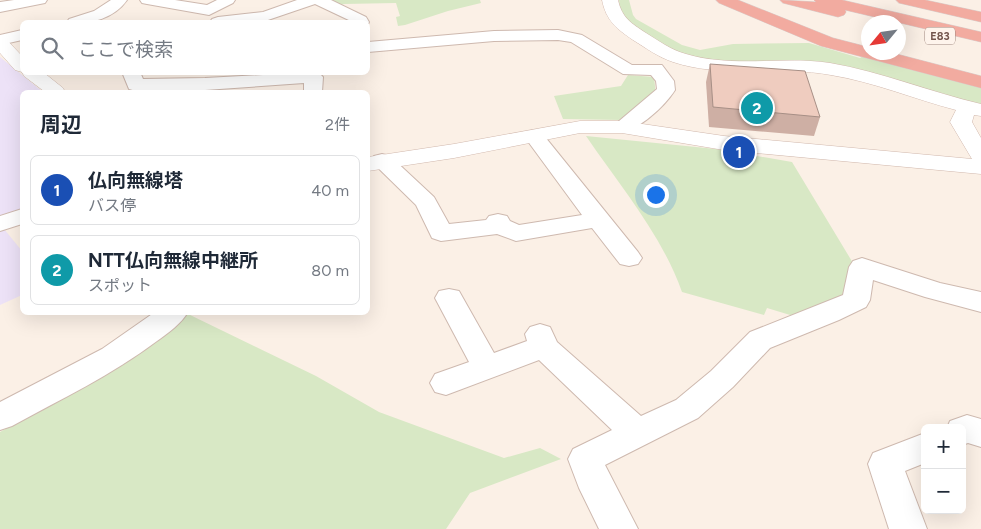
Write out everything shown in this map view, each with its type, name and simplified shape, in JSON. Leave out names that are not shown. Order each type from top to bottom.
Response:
[{"type":"highway","points":[[726,0],[845,27],[752,6],[726,0]]},
{"type":"highway","points":[[788,0],[861,17]]},
{"type":"highway","name":"E83","points":[[822,0],[981,37]]},
{"type":"highway","points":[[860,0],[981,28]]},
{"type":"highway","points":[[882,0],[981,22]]},
{"type":"highway","points":[[904,0],[981,17]]},
{"type":"highway","points":[[927,0],[981,12]]},
{"type":"highway","points":[[949,0],[981,7]]},
{"type":"highway","points":[[752,6],[787,26],[827,42],[981,82]]},
{"type":"highway","points":[[752,6],[861,40]]},
{"type":"highway","points":[[787,26],[861,46]]},
{"type":"highway","name":"E83","points":[[906,28],[981,46]]},
{"type":"highway","points":[[906,51],[981,70]]},
{"type":"highway","points":[[906,57],[981,77]]},
{"type":"street","points":[[0,7],[40,0]]},
{"type":"street","points":[[81,20],[100,14],[120,0]]},
{"type":"street","points":[[147,0],[209,10],[228,0]]},
{"type":"street","points":[[257,20],[311,0]]},
{"type":"street","points":[[319,0],[360,20]]},
{"type":"street","points":[[610,0],[612,13],[617,21],[664,52],[685,60],[711,65],[803,66],[831,69],[974,109],[961,122],[981,156]]},
{"type":"street","points":[[370,47],[494,36],[558,35],[576,38],[629,70],[656,69],[665,81],[666,90],[640,115],[622,127]]},
{"type":"street","points":[[20,36],[0,42],[20,62]]},
{"type":"street","points":[[35,75],[54,90]]},
{"type":"street","points":[[132,75],[136,85],[184,79],[314,77],[313,90]]},
{"type":"street","points":[[375,162],[454,151],[580,127],[622,127],[724,143],[981,167]]},
{"type":"street","points":[[534,136],[629,258]]},
{"type":"street","points":[[375,162],[426,202],[441,233],[499,223],[516,233],[598,220]]},
{"type":"street","points":[[619,529],[584,459],[687,409],[722,379],[760,340],[829,313],[856,300],[862,267],[935,291],[981,302]]},
{"type":"street","points":[[449,298],[487,368]]},
{"type":"street","points":[[0,417],[108,359],[162,324],[171,315]]},
{"type":"street","points":[[446,383],[487,368],[542,341],[637,433]]},
{"type":"street","points":[[966,429],[981,433]]},
{"type":"street","points":[[908,529],[885,464],[921,449]]},
{"type":"shaded area","points":[[0,57],[41,90],[20,90],[20,223],[4,229],[20,249],[20,296],[0,305]]},
{"type":"green space","points":[[322,0],[480,0],[481,3],[398,26],[396,17],[400,16],[396,3],[344,4],[338,6]]},
{"type":"green space","points":[[619,0],[629,0],[636,19],[682,45],[700,50],[733,44],[809,43],[861,57],[861,60],[878,60],[981,87],[981,106],[862,74],[711,61],[679,54],[628,24],[620,13]]},
{"type":"green space","points":[[628,75],[654,77],[656,95],[622,120],[563,119],[554,96],[621,86]]},
{"type":"green space","points":[[586,136],[716,149],[792,162],[856,268],[849,297],[800,318],[767,308],[764,315],[682,292],[674,271],[652,231]]},
{"type":"green space","points":[[183,315],[190,315],[316,376],[379,412],[504,458],[540,448],[561,459],[470,493],[446,529],[0,529],[0,432],[100,377]]},
{"type":"building","points":[[710,64],[805,71],[820,117],[713,107]]},
{"type":"place","name":"NTT仏向無線中継所","points":[[757,108]]},
{"type":"place","name":"仏向無線塔","points":[[739,152]]}]
